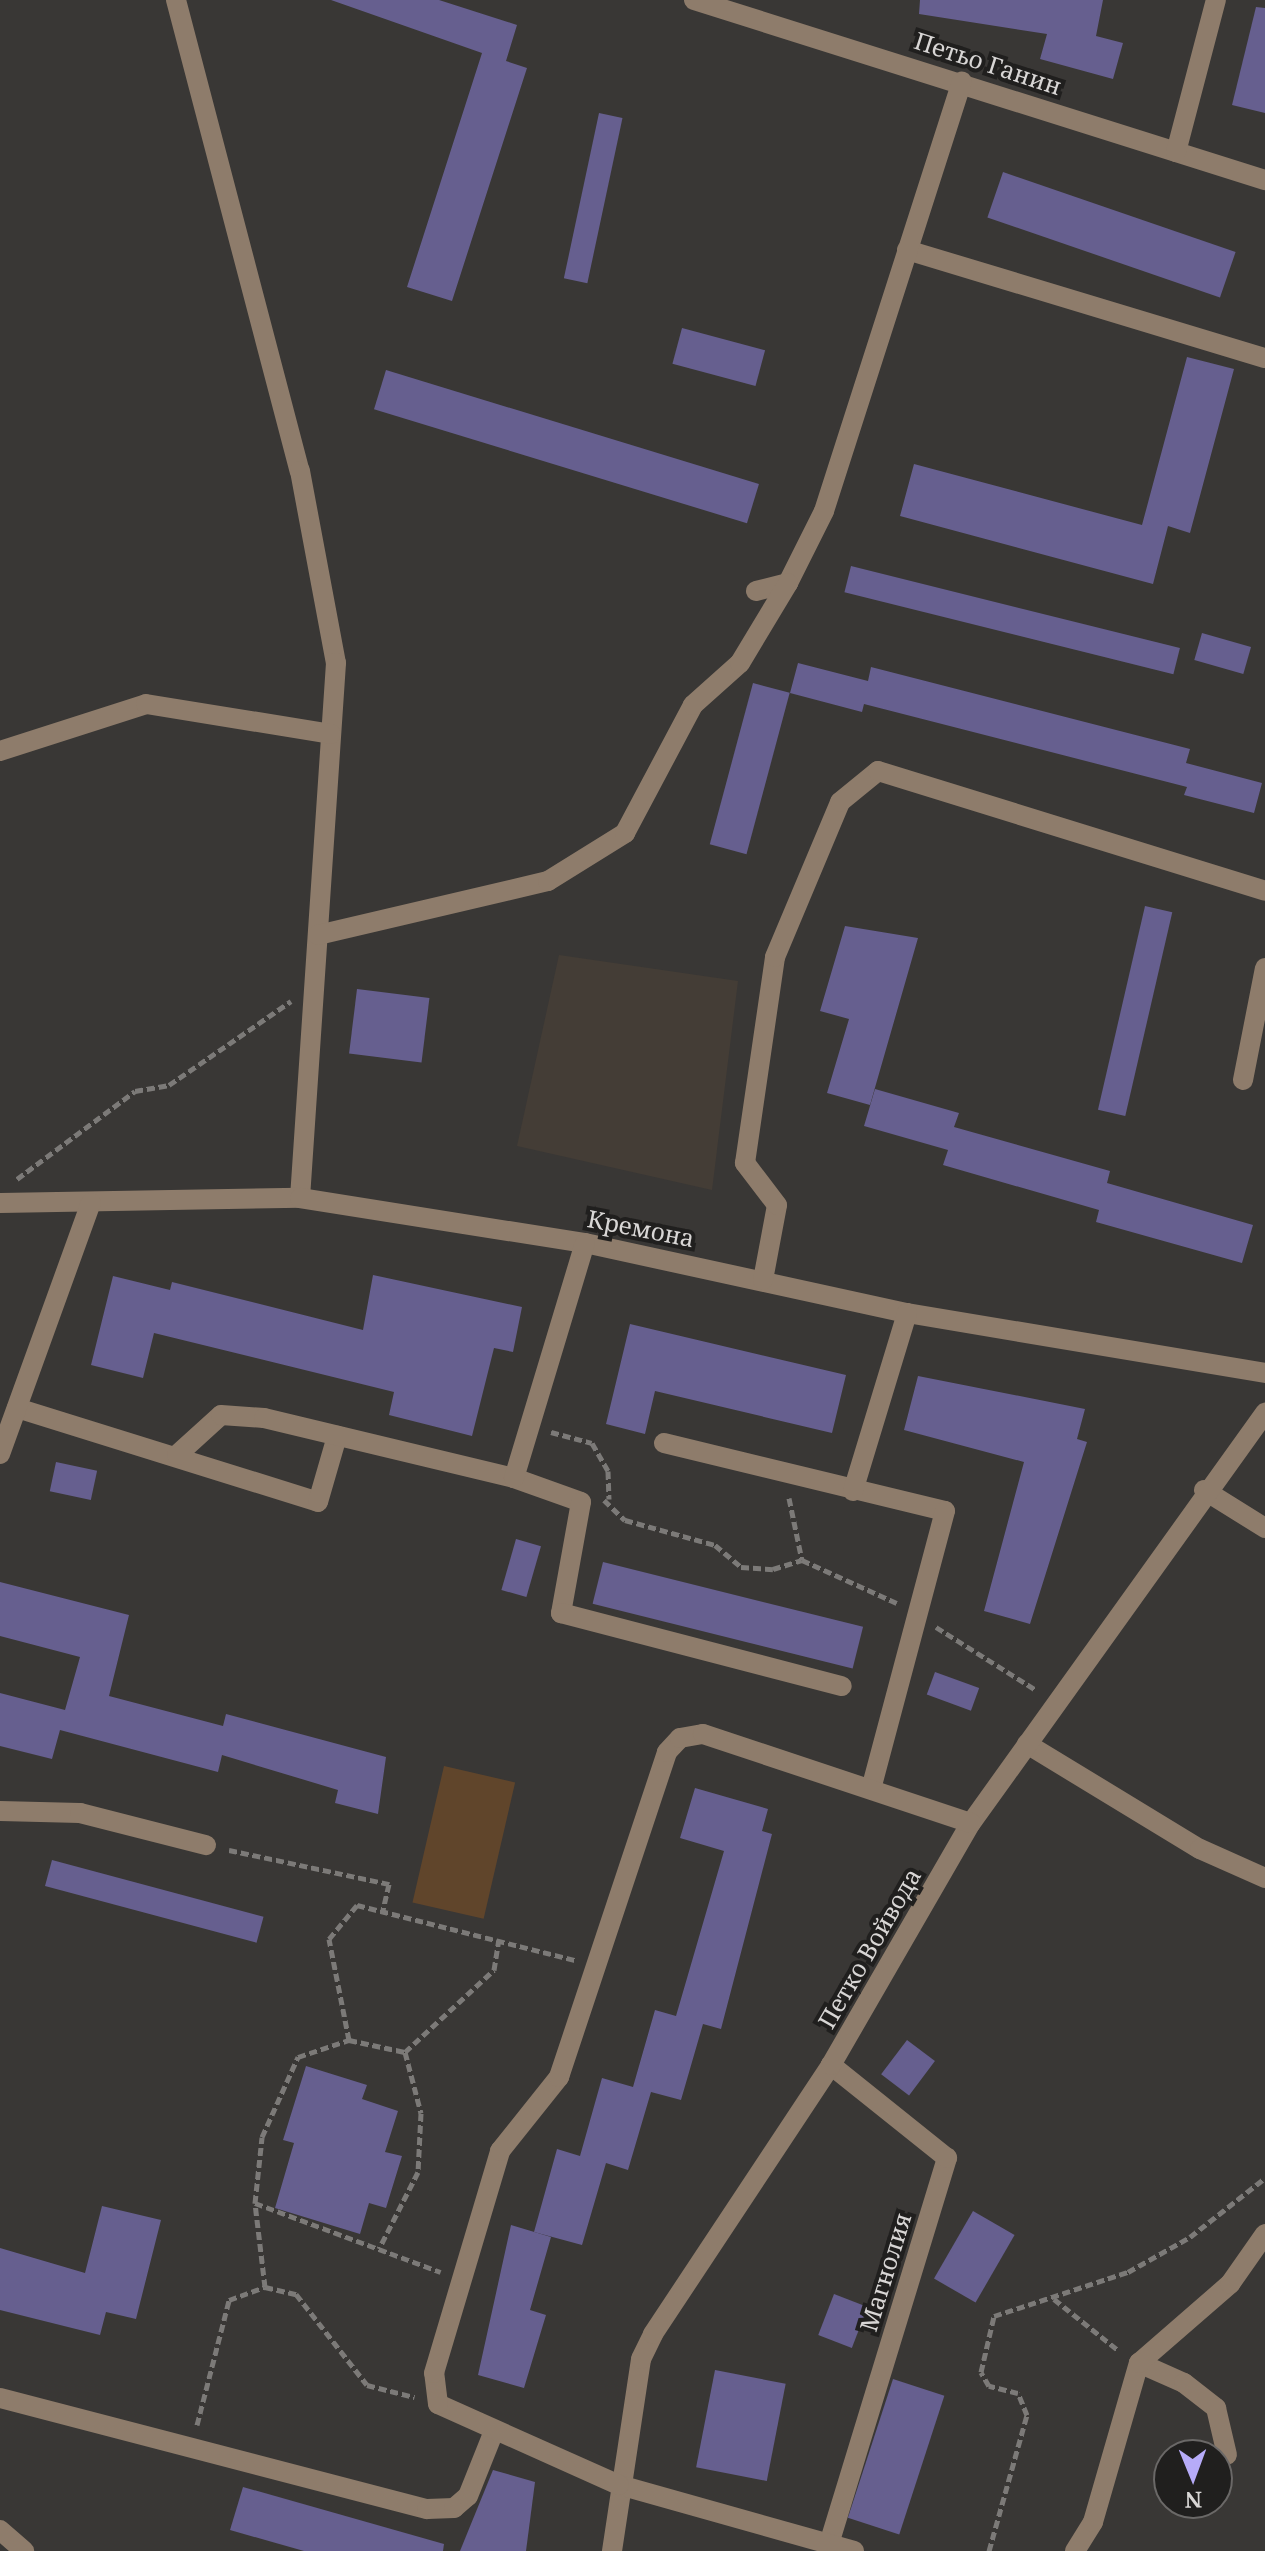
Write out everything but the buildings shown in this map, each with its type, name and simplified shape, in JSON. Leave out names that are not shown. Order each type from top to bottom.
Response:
[{"type":"street","points":[[176,0],[321,559],[336,663],[300,1198]]},
{"type":"street","name":"Петьо Ганин","points":[[694,0],[1265,180]]},
{"type":"street","points":[[1176,152],[1216,0]]},
{"type":"street","points":[[318,935],[548,881],[625,833],[693,705],[740,663],[788,583],[824,511],[962,82]]},
{"type":"street","points":[[907,250],[1265,358]]},
{"type":"street","points":[[756,591],[788,583]]},
{"type":"street","points":[[0,751],[146,704],[331,734]]},
{"type":"street","points":[[763,1280],[777,1205],[745,1163],[775,957],[840,802],[878,771],[1265,891]]},
{"type":"street","points":[[1243,1080],[1265,968]]},
{"type":"street","name":"Кремона","points":[[0,1203],[300,1198],[585,1243],[907,1313],[1265,1373]]},
{"type":"street","points":[[0,1454],[91,1203]]},
{"type":"street","points":[[514,1478],[585,1243]]},
{"type":"street","points":[[853,1491],[907,1313]]},
{"type":"street","points":[[17,1408],[177,1455],[318,1502],[337,1436]]},
{"type":"street","name":"Петко Войвода","points":[[612,2551],[619,2485],[641,2359],[653,2334],[831,2065],[971,1823],[1204,1490],[1265,1413]]},
{"type":"street","points":[[177,1455],[221,1415],[337,1436],[514,1478],[581,1502],[561,1613],[842,1686]]},
{"type":"street","points":[[664,1443],[945,1511],[871,1789]]},
{"type":"street","points":[[1204,1490],[1265,1528]]},
{"type":"street","points":[[854,2551],[619,2485],[438,2404],[434,2373],[500,2151],[559,2077],[667,1752],[680,1738],[703,1734],[971,1823]]},
{"type":"street","points":[[1027,1744],[1200,1849],[1265,1878]]},
{"type":"street","points":[[0,1811],[80,1813],[206,1845]]},
{"type":"street","name":"Магнолия","points":[[829,2544],[947,2158],[831,2065]]},
{"type":"street","points":[[1075,2551],[1093,2522],[1139,2363],[1230,2284],[1264,2238]]},
{"type":"street","points":[[1139,2363],[1184,2383],[1216,2408],[1223,2439]]},
{"type":"street","points":[[0,2398],[427,2509],[454,2508],[468,2496],[494,2431]]},
{"type":"street","points":[[0,2530],[24,2551]]},
{"type":"path","points":[[12,1182],[135,1091],[169,1085],[315,984]]},
{"type":"path","points":[[530,1426],[592,1443],[608,1471],[609,1499],[625,1520],[715,1545],[741,1567],[773,1569],[802,1560],[918,1614],[1047,1697]]},
{"type":"path","points":[[783,1473],[802,1560]]},
{"type":"path","points":[[581,1502],[609,1499]]},
{"type":"path","points":[[206,1845],[389,1884],[383,1911]]},
{"type":"path","points":[[349,2040],[329,1939],[357,1905],[595,1966]]},
{"type":"path","points":[[405,2052],[494,1970],[499,1939]]},
{"type":"path","points":[[265,2287],[255,2203],[262,2137],[298,2057],[349,2040],[405,2052]]},
{"type":"path","points":[[379,2249],[418,2172],[421,2113],[405,2052]]},
{"type":"path","points":[[989,2551],[1027,2415],[1018,2393],[989,2386],[981,2372],[994,2316],[1128,2272],[1190,2237],[1265,2178]]},
{"type":"path","points":[[255,2203],[462,2280]]},
{"type":"path","points":[[190,2447],[229,2300],[265,2287],[296,2294],[367,2385],[438,2404]]},
{"type":"path","points":[[1054,2298],[1139,2363]]},
{"type":"shaded area","points":[[559,955],[738,981],[712,1190],[517,1146]]},
{"type":"shaded area","points":[[444,1766],[515,1782],[484,1919],[413,1902]]}]
